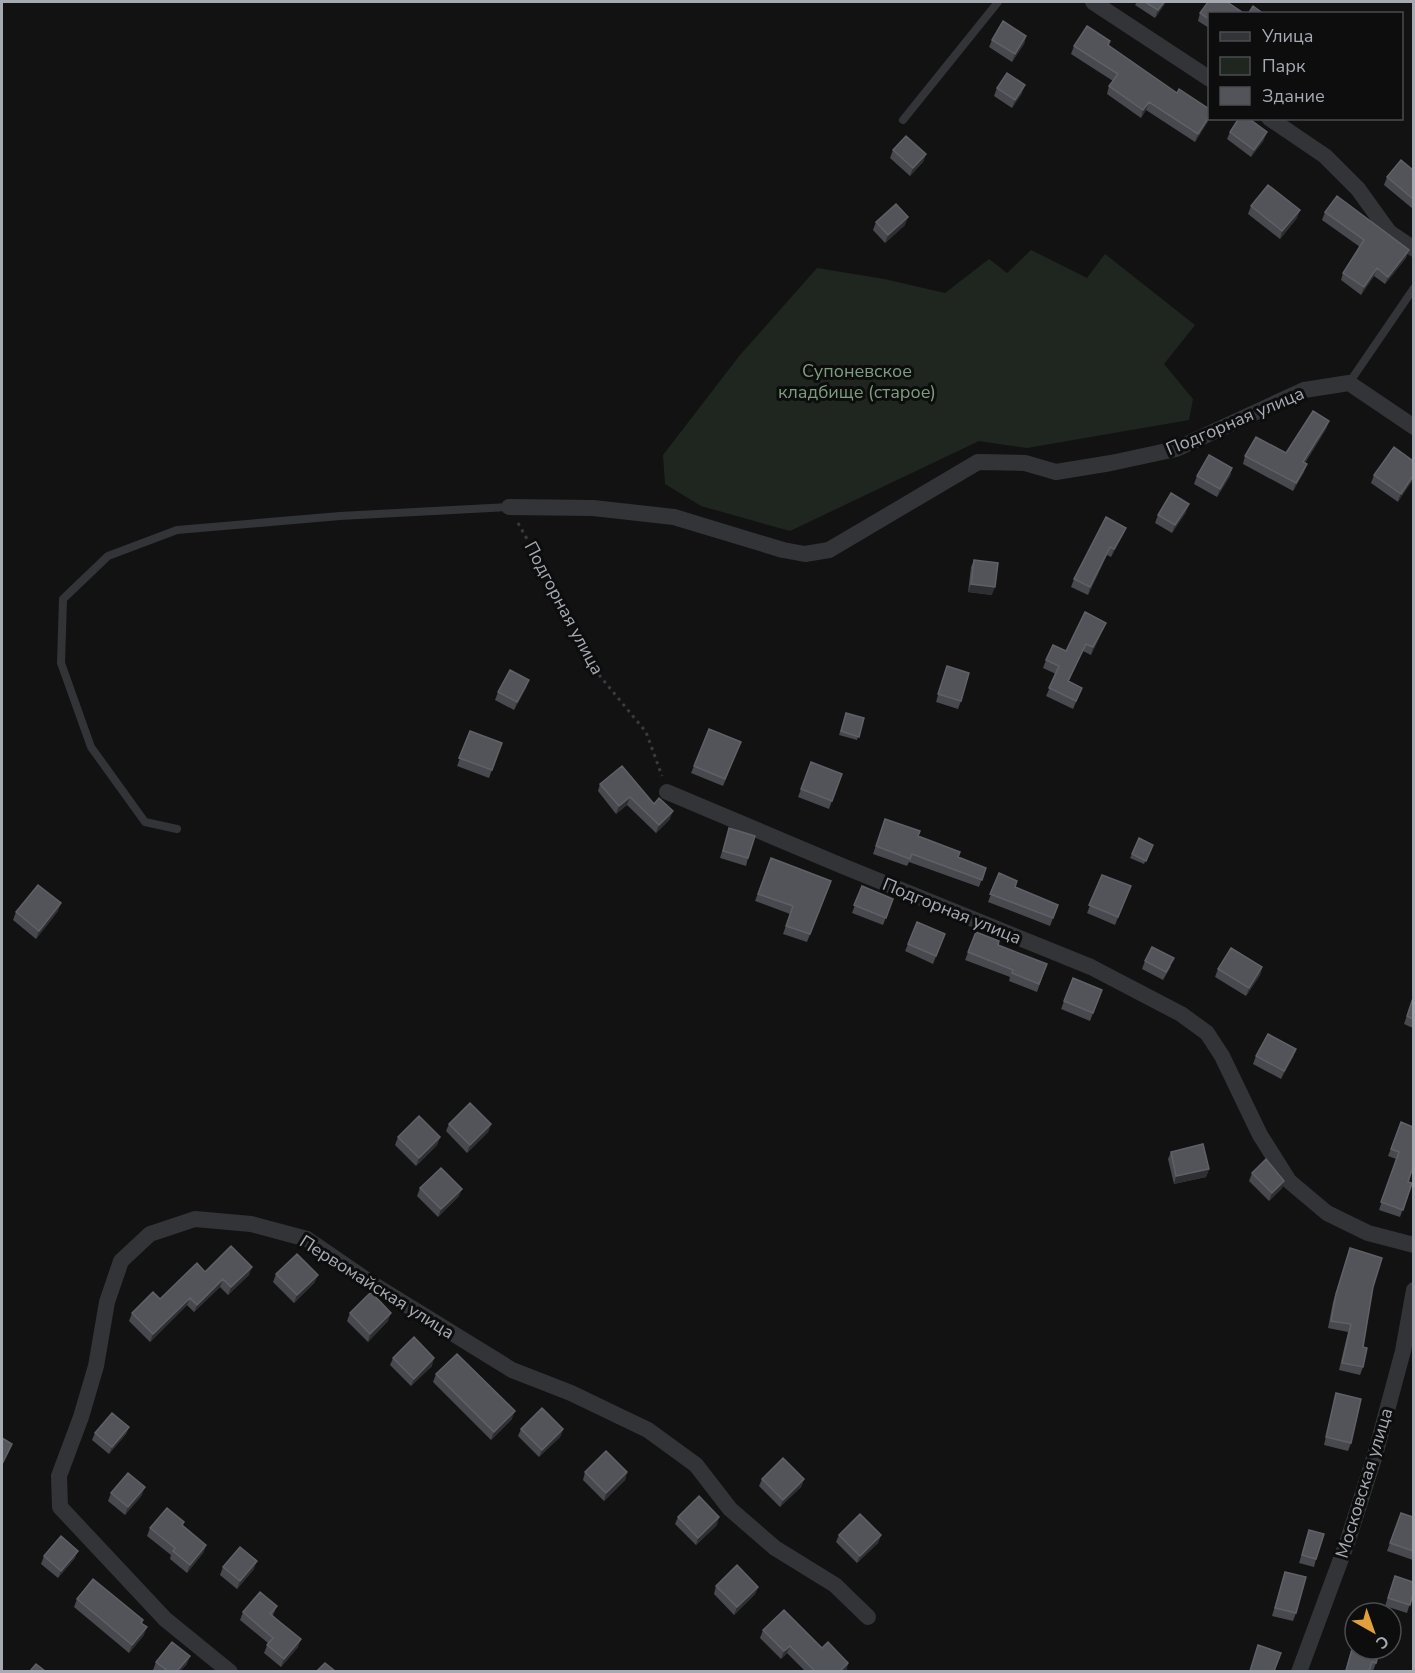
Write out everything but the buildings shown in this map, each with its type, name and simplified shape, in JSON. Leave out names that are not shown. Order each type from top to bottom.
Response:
[{"type":"street","points":[[1093,2],[1208,78]]},
{"type":"street","points":[[1272,120],[1325,156],[1358,189],[1389,232],[1413,249]]},
{"type":"street","points":[[1349,383],[1413,427]]},
{"type":"street","name":"Подгорная улица","points":[[509,507],[593,508],[674,518],[805,554],[829,550],[978,462],[1025,463],[1056,472],[1122,461],[1176,449],[1304,390],[1349,383]]},
{"type":"street","name":"Подгорная улица","points":[[667,792],[1091,967],[1181,1014],[1207,1033],[1222,1056],[1260,1135],[1289,1181],[1328,1213],[1368,1233],[1413,1245]]},
{"type":"street","name":"Первомайская улица","points":[[230,1671],[165,1619],[60,1507],[59,1476],[81,1417],[96,1366],[107,1302],[121,1262],[150,1234],[195,1219],[251,1224],[307,1239],[371,1283],[512,1370],[571,1393],[648,1430],[696,1465],[730,1509],[775,1548],[835,1585],[868,1617]]},
{"type":"street","name":"Московская улица","points":[[1299,1671],[1348,1540],[1375,1455],[1403,1351],[1413,1290]]},
{"type":"lane","points":[[903,120],[998,2]]},
{"type":"lane","points":[[1349,383],[1413,288]]},
{"type":"lane","points":[[177,829],[145,822],[91,747],[61,663],[63,599],[108,556],[177,530],[340,516],[509,507]]},
{"type":"path","name":"Подгорная улица","points":[[509,507],[580,633],[595,670],[646,732],[667,792]]},
{"type":"green space","name":"Супоневское кладбище (старое)","points":[[1031,250],[1087,278],[1105,254],[1195,325],[1164,364],[1193,399],[1189,420],[1027,448],[979,441],[790,531],[701,506],[665,484],[663,455],[740,355],[817,268],[884,279],[945,293],[989,259],[1007,273]]}]
